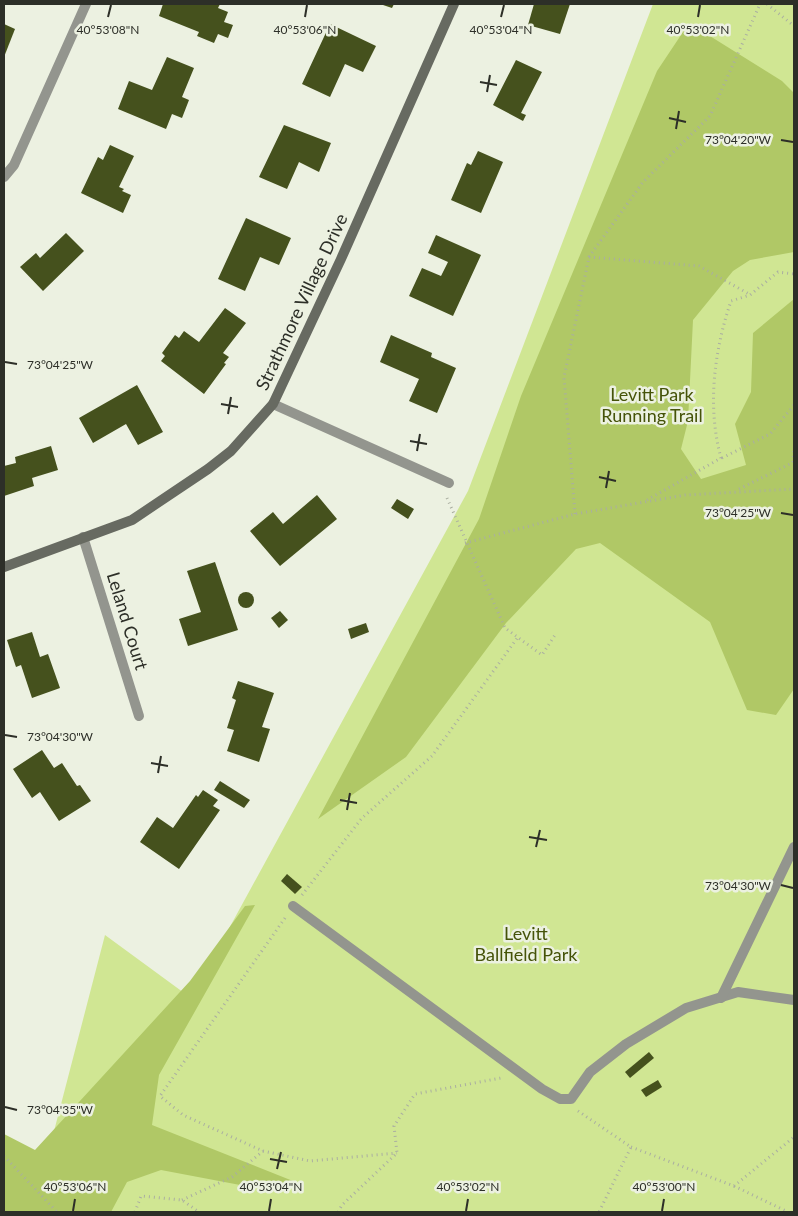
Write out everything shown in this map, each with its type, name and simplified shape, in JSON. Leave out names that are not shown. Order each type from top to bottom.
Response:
[{"type":"street","points":[[4,177],[18,157],[86,4]]},
{"type":"street","name":"Strathmore Village Drive","points":[[4,567],[132,520],[186,485],[231,451],[273,404],[341,259],[454,4]]},
{"type":"street","points":[[273,404],[444,481]]},
{"type":"street","name":"Leland Court","points":[[84,537],[139,716]]},
{"type":"street","points":[[720,998],[794,847]]},
{"type":"street","points":[[293,906],[522,1074],[560,1098],[571,1099],[590,1072],[626,1044],[686,1008],[738,992],[787,997],[794,1000]]},
{"type":"path","points":[[574,514],[564,378],[589,257],[643,182],[710,116],[760,4]]},
{"type":"path","points":[[767,4],[794,26]]},
{"type":"path","points":[[589,257],[699,266],[750,295]]},
{"type":"path","points":[[721,458],[714,434],[713,395],[721,331],[731,301],[750,295],[778,272],[794,274]]},
{"type":"path","points":[[644,502],[721,458],[770,434],[794,405]]},
{"type":"path","points":[[736,490],[794,463],[794,447]]},
{"type":"path","points":[[444,481],[465,543],[505,628],[542,656],[555,636]]},
{"type":"path","points":[[465,543],[574,514],[685,494],[736,490],[794,489]]},
{"type":"path","points":[[397,1153],[310,1161],[263,1150],[183,1115],[160,1096],[293,906],[362,818],[432,756],[518,637]]},
{"type":"path","points":[[397,1153],[394,1126],[415,1094],[522,1074]]},
{"type":"path","points":[[560,1098],[631,1147],[734,1186],[788,1212]]},
{"type":"path","points":[[734,1186],[794,1137]]},
{"type":"path","points":[[599,1212],[631,1147]]},
{"type":"path","points":[[182,1200],[232,1176],[263,1150]]},
{"type":"path","points":[[338,1212],[342,1205],[397,1153]]},
{"type":"path","points":[[4,1156],[57,1212]]},
{"type":"path","points":[[134,1212],[141,1196],[182,1200],[199,1212]]},
{"type":"green space","name":"Levitt Ballfield Park","points":[[653,4],[794,4],[794,1212],[33,1212],[105,935],[191,998],[468,491]]},
{"type":"green space","name":"Levitt Park Running Trail","points":[[689,23],[782,81],[794,93],[794,252],[750,260],[733,271],[693,320],[688,421],[681,449],[701,479],[746,465],[735,424],[751,392],[753,333],[794,299],[794,689],[776,715],[747,710],[710,622],[600,543],[576,549],[506,623],[406,757],[318,819],[479,519],[521,396],[657,71]]},
{"type":"green space","points":[[255,905],[159,1075],[152,1125],[303,1185],[272,1191],[161,1170],[127,1182],[111,1212],[4,1212],[4,1134],[35,1150],[190,981],[245,906]]},
{"type":"building","points":[[163,4],[220,4],[218,8],[228,12],[224,22],[233,25],[228,38],[218,34],[214,43],[197,36],[199,32],[159,16]]},
{"type":"building","points":[[380,4],[394,4],[392,8]]},
{"type":"building","points":[[534,4],[570,4],[560,34],[528,25]]},
{"type":"building","points":[[4,24],[15,29],[4,57]]},
{"type":"building","points":[[330,24],[376,46],[363,72],[345,64],[330,97],[302,84]]},
{"type":"building","points":[[167,57],[194,68],[182,97],[189,100],[182,118],[172,114],[166,129],[118,109],[129,81],[152,90]]},
{"type":"building","points":[[516,60],[542,72],[521,113],[526,115],[523,121],[493,105]]},
{"type":"building","points":[[284,125],[331,143],[319,172],[299,162],[287,189],[259,177]]},
{"type":"building","points":[[110,145],[134,156],[119,187],[124,189],[122,191],[131,195],[123,213],[81,193],[98,157],[103,160]]},
{"type":"building","points":[[478,151],[503,162],[481,213],[451,200],[467,163],[471,165]]},
{"type":"building","points":[[246,218],[291,238],[279,265],[260,257],[245,291],[218,279]]},
{"type":"building","points":[[66,233],[84,251],[43,291],[20,267],[36,253],[40,258]]},
{"type":"building","points":[[436,235],[481,255],[453,316],[409,296],[422,268],[441,276],[448,262],[428,253]]},
{"type":"building","points":[[225,308],[246,323],[223,353],[229,357],[224,363],[226,364],[204,394],[161,361],[165,356],[162,353],[175,335],[179,338],[184,331],[199,342]]},
{"type":"building","points":[[391,335],[432,353],[431,357],[456,368],[437,413],[409,401],[419,379],[380,362]]},
{"type":"building","points":[[137,385],[163,432],[138,445],[126,424],[93,443],[79,418]]},
{"type":"building","points":[[51,446],[58,470],[32,478],[34,486],[4,496],[4,466],[16,463],[15,457]]},
{"type":"building","points":[[317,495],[337,519],[280,566],[250,531],[273,512],[283,524]]},
{"type":"building","points":[[397,499],[414,509],[408,519],[391,508]]},
{"type":"building","points":[[215,562],[238,630],[188,646],[179,619],[201,612],[187,571]]},
{"type":"building","points":[[246,592],[254,600],[246,608],[238,600]]},
{"type":"building","points":[[280,611],[288,620],[279,628],[271,618]]},
{"type":"building","points":[[366,623],[369,632],[351,639],[348,629]]},
{"type":"building","points":[[32,632],[40,657],[48,654],[60,688],[32,698],[21,665],[16,667],[7,640]]},
{"type":"building","points":[[238,681],[274,693],[262,727],[270,729],[259,762],[227,751],[234,730],[227,728],[236,700],[232,698]]},
{"type":"building","points":[[42,750],[54,768],[62,763],[77,786],[80,785],[91,801],[59,821],[40,792],[32,798],[13,769]]},
{"type":"building","points":[[220,781],[250,800],[244,808],[214,790]]},
{"type":"building","points":[[203,790],[218,800],[213,806],[220,810],[179,869],[140,842],[157,817],[173,828],[196,795],[198,797]]},
{"type":"building","points":[[287,874],[302,887],[295,894],[281,881]]},
{"type":"building","points":[[649,1052],[654,1058],[630,1078],[625,1072]]},
{"type":"building","points":[[658,1080],[662,1087],[646,1097],[641,1090]]}]
